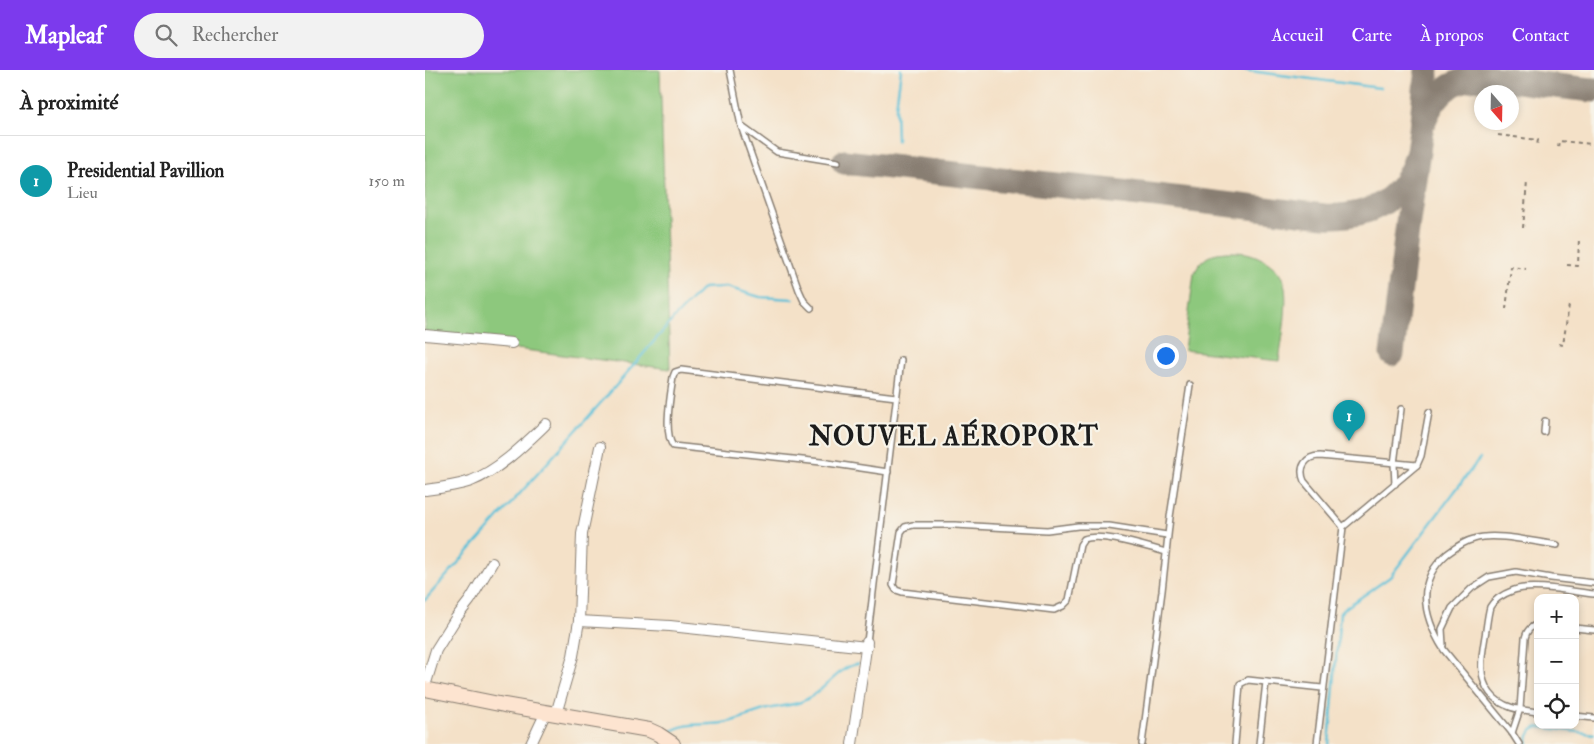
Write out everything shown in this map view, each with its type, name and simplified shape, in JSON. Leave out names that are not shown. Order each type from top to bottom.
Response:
[{"type":"street","points":[[425,334],[512,343]]},
{"type":"street","points":[[425,490],[445,488],[472,480],[502,464],[546,424]]},
{"type":"street","points":[[531,744],[551,713],[573,656],[579,621],[582,534],[600,447]]},
{"type":"street","points":[[492,563],[470,600],[436,650],[425,688],[504,705],[649,730],[673,744]]},
{"type":"street","points":[[579,621],[670,626],[867,644],[851,744]]},
{"type":"lane","points":[[730,70],[741,126],[799,290],[811,308]]},
{"type":"lane","points":[[741,126],[777,152],[838,162]]},
{"type":"lane","points":[[867,644],[901,360]]},
{"type":"lane","points":[[889,472],[821,462],[673,446],[668,419],[673,376],[675,372],[681,370],[896,398]]},
{"type":"lane","points":[[1141,744],[1162,591],[1167,535],[1190,385]]},
{"type":"lane","points":[[1395,484],[1394,464],[1401,409]]},
{"type":"lane","points":[[1317,744],[1322,688],[1343,527],[1417,465],[1421,456],[1429,412]]},
{"type":"lane","points":[[1544,432],[1545,421]]},
{"type":"lane","points":[[1343,527],[1304,481],[1302,471],[1306,461],[1320,456],[1417,465]]},
{"type":"lane","points":[[1166,552],[1104,537],[1084,539],[1080,545],[1069,600],[1063,606],[1054,610],[902,592],[896,590],[893,585],[901,532],[905,527],[913,525],[1047,530],[1078,526],[1109,526],[1167,535]]},
{"type":"lane","points":[[1519,744],[1444,650],[1435,635],[1427,615],[1425,596],[1428,579],[1439,561],[1456,547],[1473,539],[1494,536],[1557,545]]},
{"type":"lane","points":[[1444,650],[1441,637],[1442,629],[1452,608],[1472,588],[1489,577],[1516,572],[1594,583]]},
{"type":"lane","points":[[1534,712],[1520,710],[1499,702],[1490,694],[1484,684],[1482,651],[1491,607],[1503,594],[1517,589],[1532,587],[1594,594]]},
{"type":"lane","points":[[1512,733],[1520,710],[1525,638],[1527,631],[1534,625]]},
{"type":"lane","points":[[1579,628],[1594,630]]},
{"type":"lane","points":[[1235,744],[1240,684],[1248,680],[1322,688]]},
{"type":"lane","points":[[1259,744],[1266,682]]},
{"type":"lane","points":[[1579,716],[1594,718]]},
{"type":"path","points":[[1498,135],[1538,140],[1537,145]]},
{"type":"path","points":[[1559,147],[1559,141],[1593,144]]},
{"type":"path","points":[[1523,228],[1527,182]]},
{"type":"path","points":[[1567,265],[1578,266],[1579,238]]},
{"type":"path","points":[[1506,309],[1511,267],[1526,269]]},
{"type":"path","points":[[1559,344],[1563,345],[1569,305]]},
{"type":"green space","points":[[425,70],[660,70],[670,369],[425,337]]},
{"type":"green space","points":[[1226,252],[1246,253],[1258,257],[1274,268],[1282,278],[1286,300],[1279,361],[1184,350],[1194,273],[1201,262],[1208,257]]},
{"type":"waterway","points":[[897,141],[896,107],[901,70]]},
{"type":"waterway","points":[[1242,70],[1380,88]]},
{"type":"waterway","points":[[425,600],[674,318],[703,288],[726,287],[760,297],[793,299]]},
{"type":"waterway","points":[[1329,744],[1340,613],[1390,577],[1480,458]]},
{"type":"waterway","points":[[667,734],[680,727],[728,722],[764,710],[798,703],[815,694],[844,670],[858,664]]},
{"type":"waterway","points":[[1528,744],[1527,738],[1529,734],[1538,727],[1594,734]]},
{"type":"taxiway","points":[[1392,354],[1427,70]]},
{"type":"taxiway","points":[[1424,121],[1432,104],[1442,93],[1453,85],[1465,80],[1493,78],[1594,90]]},
{"type":"taxiway","points":[[844,162],[1324,216],[1341,216],[1371,209],[1395,193],[1405,182],[1418,152]]},
{"type":"place","name":"Presidential Pavillion","points":[[1349,441]]},
{"type":"district","name":"NOUVEL AÉROPORT","points":[[954,436]]}]
